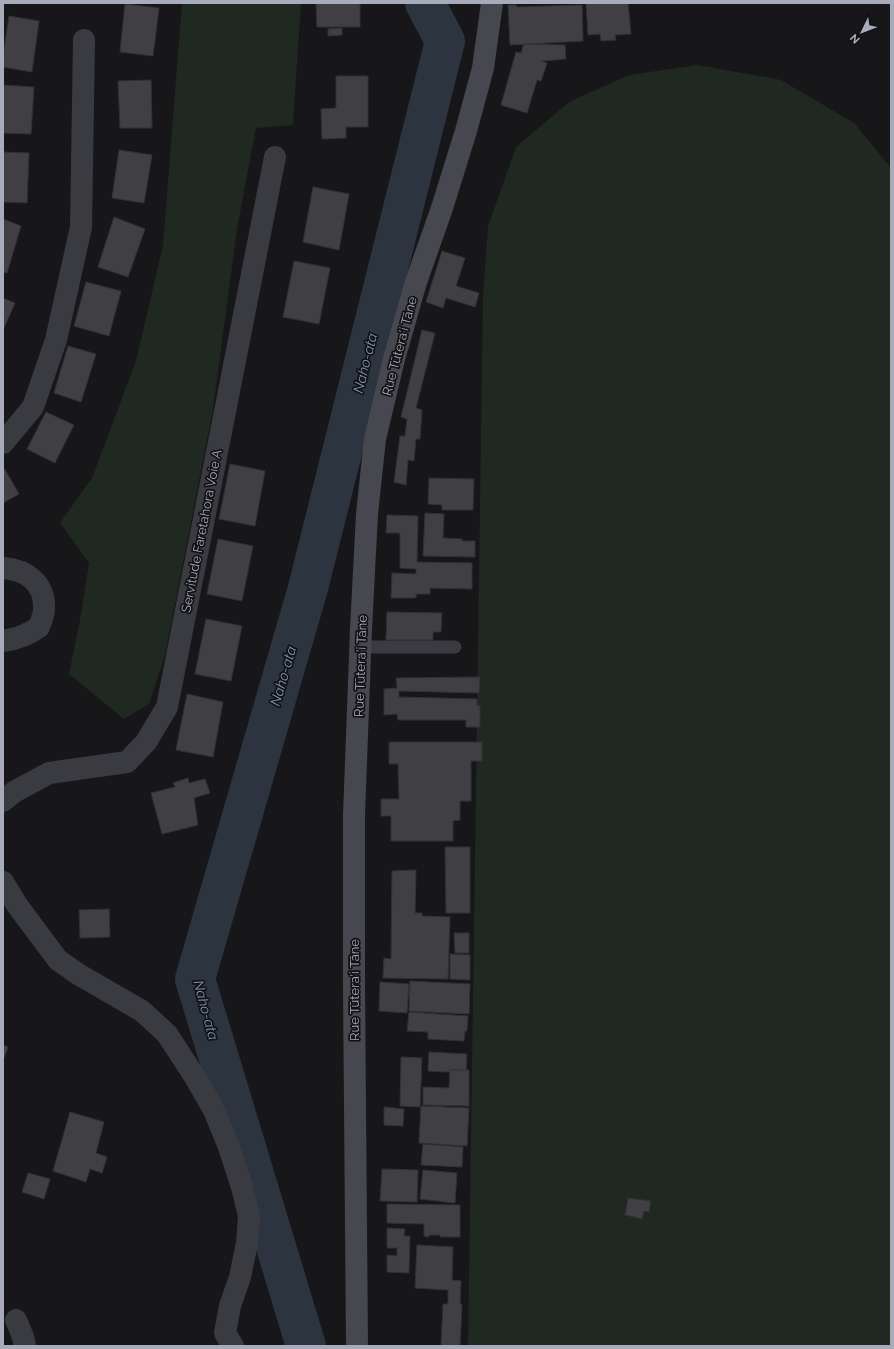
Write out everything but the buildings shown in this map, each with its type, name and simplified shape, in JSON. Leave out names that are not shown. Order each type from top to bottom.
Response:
[{"type":"street","name":"Rue Tūtera'i Tāne","points":[[357,1346],[354,815],[368,514],[376,439],[394,359],[416,282],[442,208],[466,131],[483,68],[492,3]]},
{"type":"street","points":[[3,442],[32,407],[56,340],[81,227],[84,40]]},
{"type":"street","name":"Servitude Faretahora Voie A","points":[[3,801],[14,792],[49,773],[127,762],[146,742],[167,707],[275,157]]},
{"type":"street","points":[[3,568],[11,568],[34,579],[42,592],[44,610],[39,627],[28,635],[3,641]]},
{"type":"street","points":[[3,882],[17,906],[58,960],[78,974],[142,1011],[167,1034],[214,1110],[240,1180],[249,1216],[247,1243],[241,1270],[230,1306],[225,1333],[233,1346]]},
{"type":"street","points":[[16,1320],[25,1346]]},
{"type":"lane","points":[[361,647],[455,647]]},
{"type":"shaded area","points":[[182,3],[301,3],[293,125],[256,128],[237,229],[213,409],[165,655],[149,704],[124,719],[69,674],[80,620],[89,563],[60,523],[92,478],[136,361],[163,245]]},
{"type":"shaded area","points":[[698,65],[781,80],[854,123],[891,168],[891,1346],[468,1346],[483,295],[488,226],[516,147],[569,102],[629,75]]},
{"type":"waterway","name":"Naho-ata","points":[[306,1346],[195,979],[308,588],[445,41],[425,3]]}]
